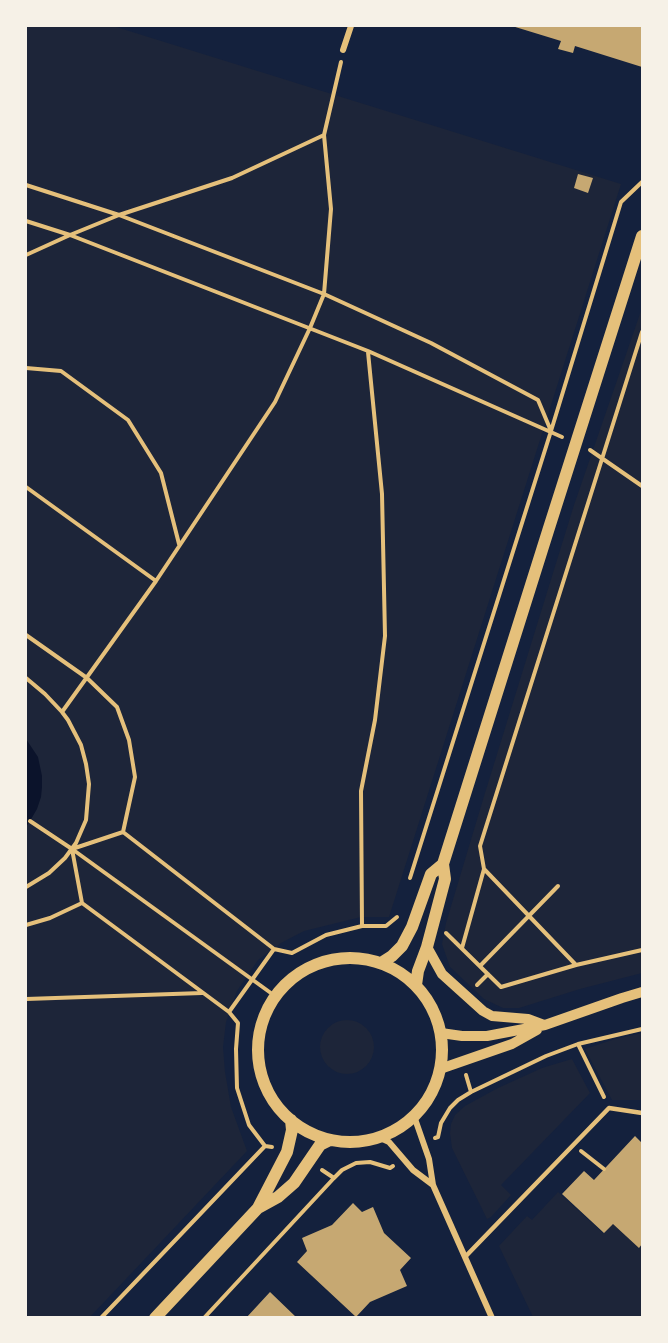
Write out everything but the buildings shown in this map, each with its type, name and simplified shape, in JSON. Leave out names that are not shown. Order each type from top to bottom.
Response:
[{"type":"main road","points":[[416,986],[418,971],[427,947],[445,879],[444,864],[642,236]]},
{"type":"main road","points":[[381,963],[402,946],[412,927],[431,874],[444,864]]},
{"type":"main road","points":[[352,957],[381,963],[403,974],[416,986],[428,1000],[436,1016],[441,1033],[442,1051],[435,1087],[414,1116],[400,1127],[378,1137],[367,1141],[348,1142],[330,1140],[313,1134],[284,1114],[264,1083],[259,1066],[258,1048],[265,1013],[275,996],[293,977],[316,963],[334,958],[352,957]]},
{"type":"main road","points":[[155,1317],[258,1208],[286,1152],[292,1130],[291,1120]]},
{"type":"main road","points":[[258,1208],[278,1197],[294,1183],[320,1145],[330,1140]]},
{"type":"street","points":[[343,50],[351,26]]},
{"type":"street","points":[[427,947],[442,974],[483,1011],[492,1016],[528,1019],[545,1025]]},
{"type":"street","points":[[441,1033],[487,1036],[545,1025],[642,992]]},
{"type":"street","points":[[440,1069],[512,1044],[545,1025]]},
{"type":"street","points":[[414,1116],[429,1159],[432,1185],[492,1317]]},
{"type":"street","points":[[378,1137],[389,1142],[413,1170],[432,1185]]},
{"type":"lane","points":[[465,1257],[609,1108],[642,1113]]},
{"type":"path","points":[[62,712],[156,581],[275,402],[310,328],[324,294],[331,209],[324,135],[343,50]]},
{"type":"path","points":[[26,255],[119,215],[232,178],[324,135]]},
{"type":"path","points":[[409,882],[621,202],[642,182]]},
{"type":"path","points":[[26,185],[119,215],[324,294],[431,343],[538,400],[551,431]]},
{"type":"path","points":[[26,221],[70,235],[368,351],[576,443],[595,453],[642,486]]},
{"type":"path","points":[[462,948],[484,869],[480,846],[642,332]]},
{"type":"path","points":[[362,926],[361,791],[375,720],[386,636],[382,494],[368,351]]},
{"type":"path","points":[[26,368],[61,371],[128,420],[161,473],[179,545]]},
{"type":"path","points":[[26,487],[156,581]]},
{"type":"path","points":[[26,634],[87,678],[117,707],[129,740],[135,777],[123,832]]},
{"type":"path","points":[[26,678],[62,712],[81,745],[89,784],[86,820],[72,849],[49,873],[26,887]]},
{"type":"path","points":[[30,821],[275,996]]},
{"type":"path","points":[[123,832],[274,949],[292,953],[326,934],[362,926],[386,926],[398,916]]},
{"type":"path","points":[[72,849],[123,832]]},
{"type":"path","points":[[72,849],[82,903],[229,1012],[238,1023],[237,1088],[249,1125],[265,1146],[101,1317]]},
{"type":"path","points":[[484,869],[576,965]]},
{"type":"path","points":[[480,966],[558,886]]},
{"type":"path","points":[[26,925],[50,918],[82,903]]},
{"type":"path","points":[[442,930],[501,987],[576,965],[642,950]]},
{"type":"path","points":[[229,1012],[274,949]]},
{"type":"path","points":[[472,990],[488,974]]},
{"type":"path","points":[[26,999],[203,993]]},
{"type":"path","points":[[430,1142],[438,1137],[441,1123],[450,1108],[471,1092],[546,1056],[578,1044],[642,1029]]},
{"type":"path","points":[[578,1044],[609,1108]]},
{"type":"path","points":[[464,1068],[471,1092]]},
{"type":"path","points":[[573,1145],[604,1169]]},
{"type":"path","points":[[204,1317],[342,1170],[356,1163],[370,1162],[390,1168],[398,1163]]},
{"type":"path","points":[[314,1165],[334,1178]]},
{"type":"shaded area","points":[[26,26],[113,26],[621,184],[389,917],[361,917],[304,931],[281,943],[258,960],[237,991],[226,1022],[223,1047],[231,1107],[247,1151],[90,1317],[26,1317]]},
{"type":"shaded area","points":[[642,308],[642,973],[519,1008],[503,1008],[484,999],[450,967],[442,944],[446,923],[574,505]]},
{"type":"shaded area","points":[[26,739],[38,757],[42,787],[37,809],[26,827]]},
{"type":"shaded area","points":[[347,1020],[357,1022],[366,1028],[372,1037],[374,1047],[372,1057],[366,1066],[357,1072],[347,1074],[337,1072],[328,1066],[322,1057],[320,1047],[322,1037],[328,1028],[337,1022]]},
{"type":"shaded area","points":[[642,1033],[642,1100],[612,1100],[585,1049]]},
{"type":"shaded area","points":[[572,1059],[590,1093],[501,1185],[511,1195],[487,1219],[452,1148],[450,1133],[455,1115],[465,1106],[498,1088],[542,1068]]},
{"type":"shaded area","points":[[558,1192],[603,1233],[613,1224],[639,1247],[642,1244],[642,1317],[533,1317],[499,1246],[527,1216],[532,1220]]}]
